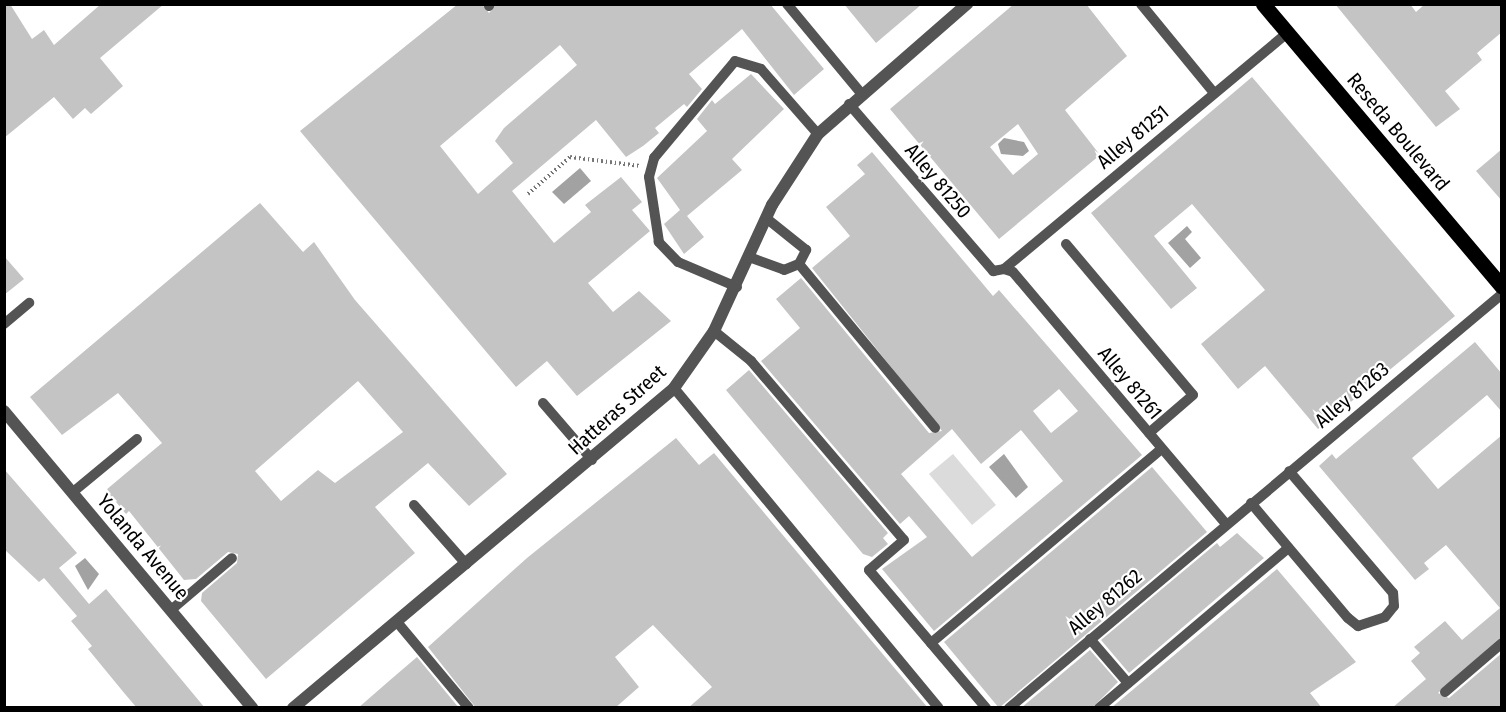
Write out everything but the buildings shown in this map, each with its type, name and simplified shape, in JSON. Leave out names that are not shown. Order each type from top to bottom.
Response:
[{"type":"main road","name":"Reseda Boulevard","points":[[1263,4],[1502,287]]},
{"type":"street","name":"Hatteras Street","points":[[293,708],[592,460],[674,388],[714,331],[737,287],[766,218],[818,134],[861,93],[967,4]]},
{"type":"street","name":"Yolanda Avenue","points":[[4,411],[252,708]]},
{"type":"lane","points":[[787,4],[861,93]]},
{"type":"lane","points":[[1141,4],[1214,93]]},
{"type":"lane","name":"Alley 81251","points":[[1004,269],[1287,33]]},
{"type":"lane","points":[[737,287],[686,267],[659,242],[650,168],[735,62],[761,69],[818,134]]},
{"type":"lane","name":"Alley 81250","points":[[849,104],[988,268],[1004,269]]},
{"type":"lane","points":[[749,257],[784,270],[799,264],[806,250],[802,244],[766,218]]},
{"type":"lane","points":[[1066,244],[1193,395],[1149,433]]},
{"type":"lane","points":[[799,264],[935,428]]},
{"type":"lane","name":"Alley 81261","points":[[1004,269],[1013,273],[1226,524]]},
{"type":"lane","name":"Alley 81263","points":[[1226,524],[1502,294]]},
{"type":"lane","points":[[4,324],[29,303]]},
{"type":"lane","points":[[714,331],[751,361],[904,540],[869,570],[986,708]]},
{"type":"lane","points":[[674,388],[939,708]]},
{"type":"lane","points":[[543,403],[592,460]]},
{"type":"lane","points":[[73,492],[137,439]]},
{"type":"lane","points":[[931,643],[1161,449]]},
{"type":"lane","points":[[1251,503],[1358,626],[1385,617],[1394,606],[1393,593],[1289,471]]},
{"type":"lane","points":[[414,506],[466,564]]},
{"type":"lane","name":"Alley 81262","points":[[1009,708],[1226,524]]},
{"type":"lane","points":[[1099,708],[1288,548]]},
{"type":"lane","points":[[171,610],[232,558]]},
{"type":"lane","points":[[397,622],[469,708]]},
{"type":"lane","points":[[1090,639],[1128,683]]},
{"type":"lane","points":[[1445,692],[1502,643]]},
{"type":"path","points":[[528,194],[570,157],[650,168]]},
{"type":"shaded area","points":[[1004,138],[1024,142],[1029,151],[1023,156],[1001,154],[998,144]]},
{"type":"shaded area","points":[[580,168],[591,181],[564,204],[552,192]]},
{"type":"shaded area","points":[[1187,226],[1192,232],[1185,239],[1201,258],[1190,268],[1168,243]]},
{"type":"shaded area","points":[[953,454],[996,505],[972,525],[929,474]]},
{"type":"shaded area","points":[[1004,454],[1028,487],[1016,498],[989,467]]},
{"type":"shaded area","points":[[85,558],[99,574],[88,590],[75,566]]}]
